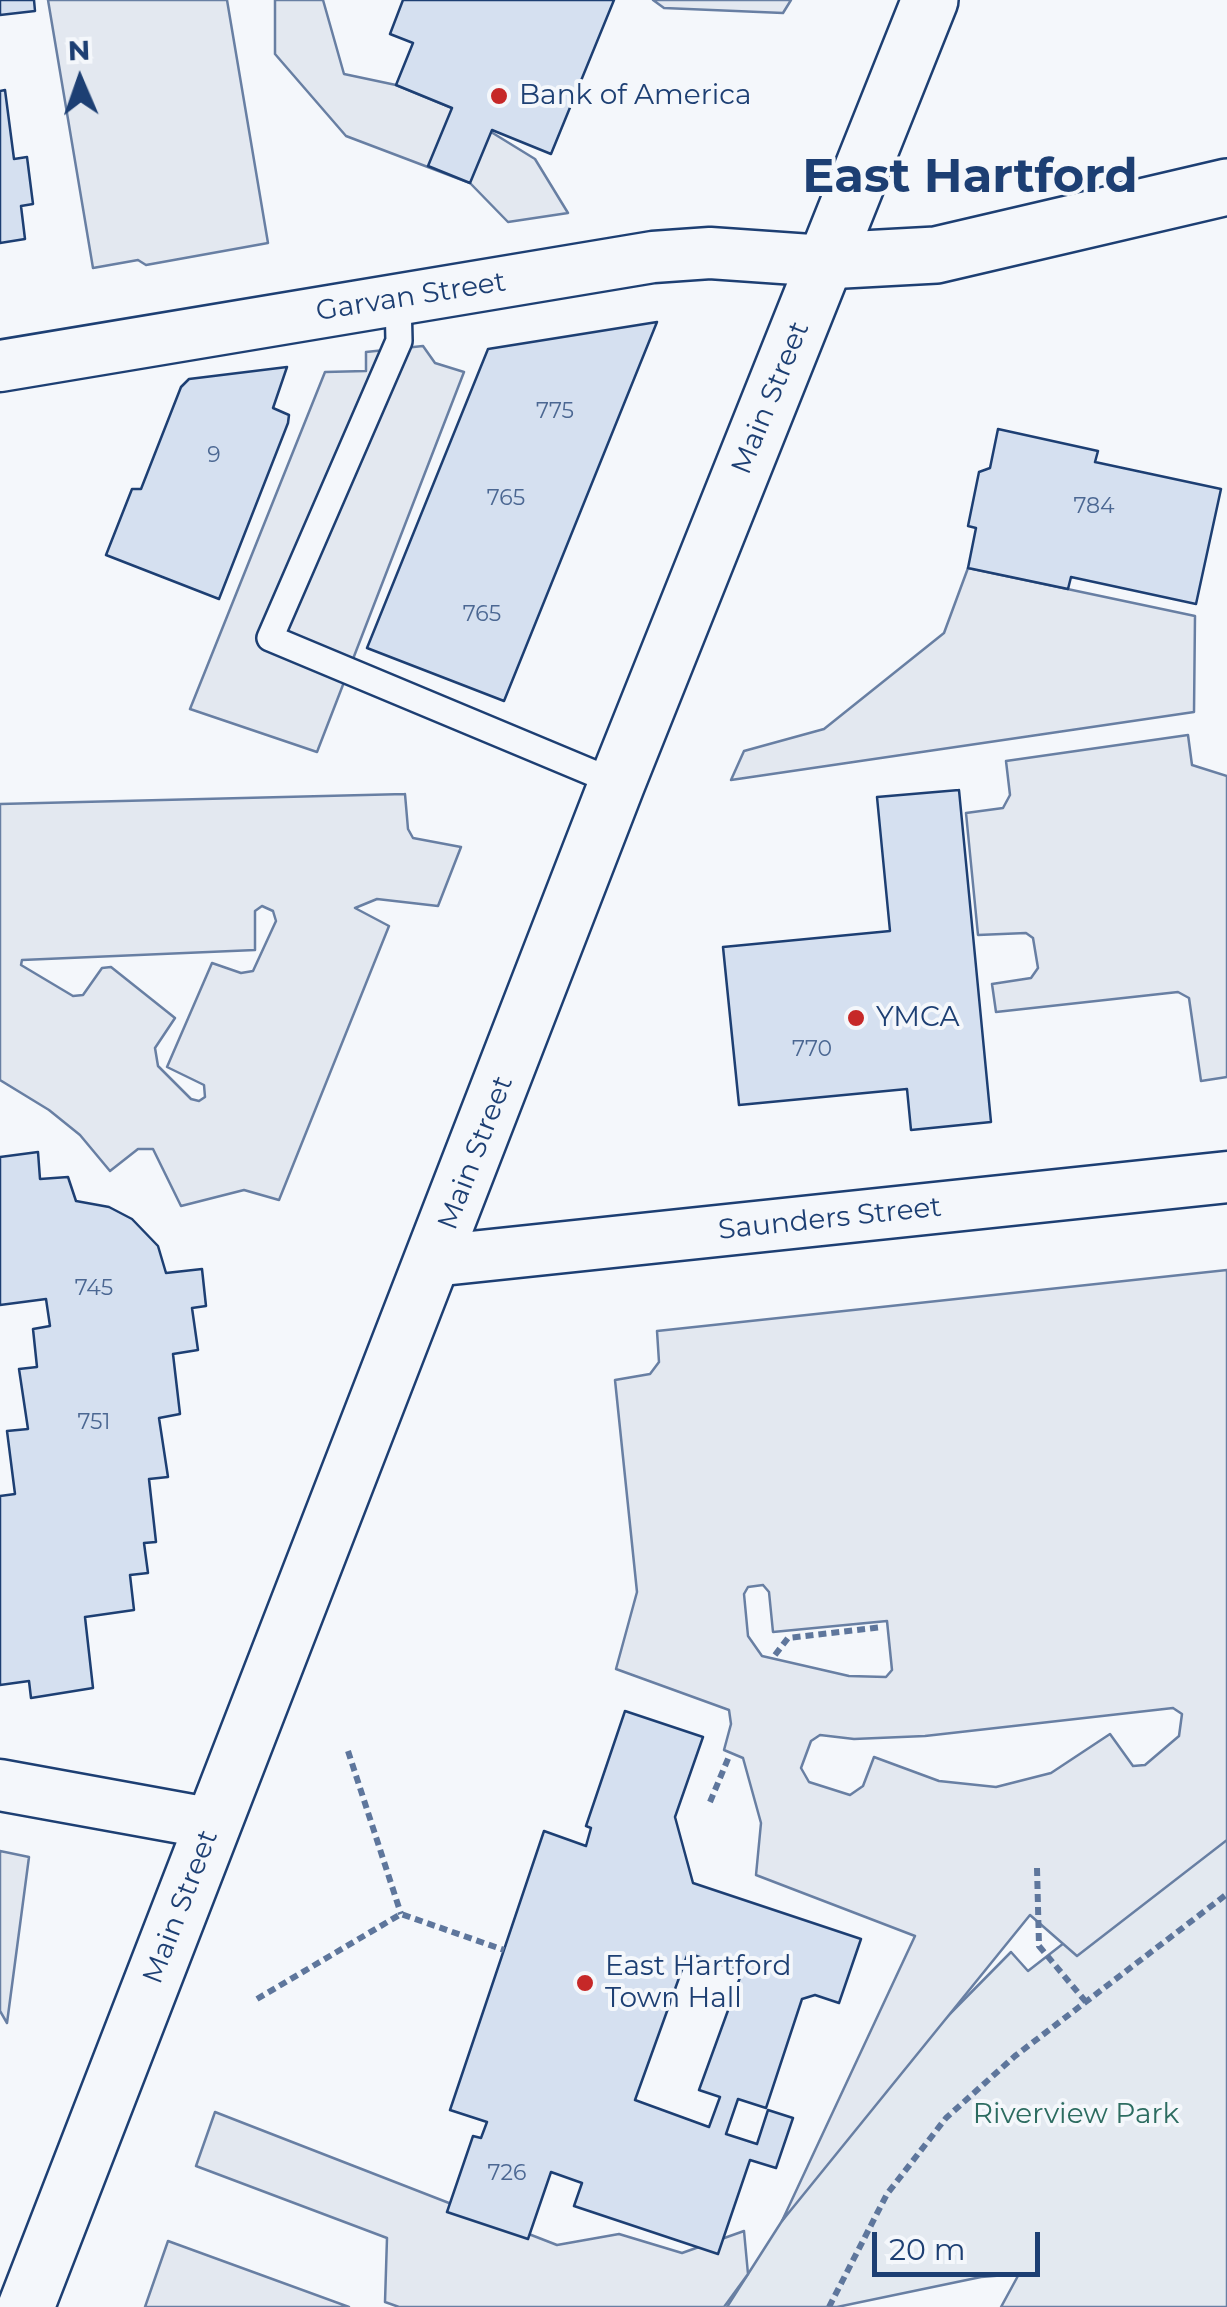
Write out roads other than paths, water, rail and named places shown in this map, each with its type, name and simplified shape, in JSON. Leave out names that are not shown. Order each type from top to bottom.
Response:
[{"type":"main road","name":"Main Street","points":[[26,2307],[617,783],[930,0]]},
{"type":"main road","points":[[825,261],[936,255],[1227,187]]},
{"type":"street","name":"Garvan Street","points":[[0,366],[653,256],[710,253],[825,261]]},
{"type":"street","name":"Saunders Street","points":[[433,1261],[1227,1176]]},
{"type":"street","points":[[0,1785],[214,1824]]},
{"type":"lane","points":[[398,299],[399,341],[270,638],[617,783]]},
{"type":"place","name":"Bank of America","points":[[499,96]]},
{"type":"place","name":"YMCA","points":[[856,1018]]},
{"type":"place","name":"East Hartford Town Hall","points":[[585,1983]]},
{"type":"district","name":"East Hartford","points":[[970,178]]},
{"type":"park label","name":"Riverview Park","points":[[1076,2115]]}]
